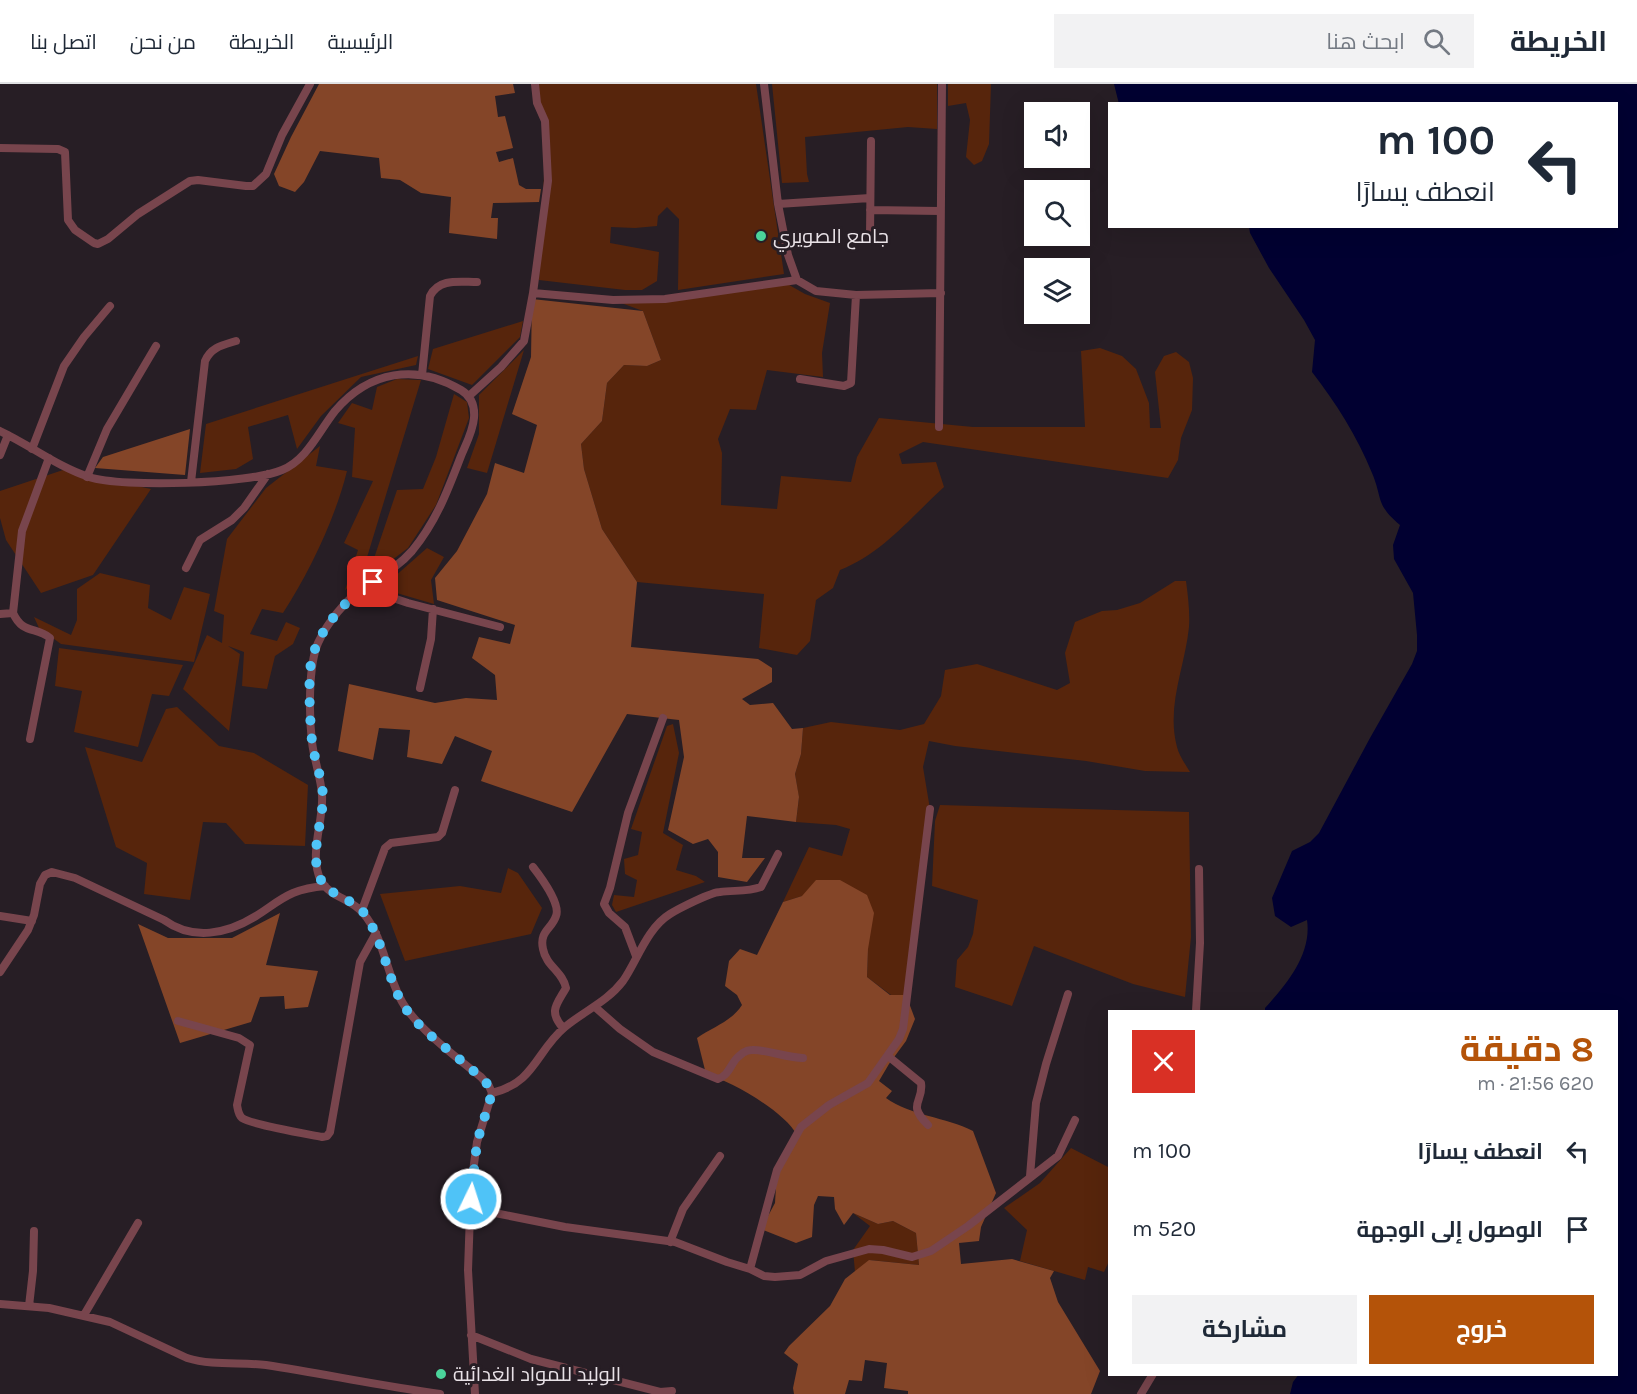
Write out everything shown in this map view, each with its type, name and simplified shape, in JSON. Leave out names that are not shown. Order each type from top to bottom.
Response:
[{"type":"street","points":[[0,148],[58,149],[65,152],[68,220],[75,230],[98,244],[108,239],[138,214],[190,181],[246,186],[253,186],[260,182],[310,84]]},
{"type":"street","points":[[469,396],[501,367],[524,341],[548,181],[545,121],[537,103],[535,84]]},
{"type":"street","points":[[764,84],[778,204],[788,255],[796,280]]},
{"type":"street","points":[[939,427],[942,84]]},
{"type":"street","points":[[870,235],[871,141]]},
{"type":"street","points":[[778,204],[870,198]]},
{"type":"street","points":[[870,210],[940,211]]},
{"type":"street","points":[[533,293],[613,300],[664,299],[796,280],[816,291],[856,295],[941,293]]},
{"type":"street","points":[[422,375],[430,296],[434,288],[451,282],[477,282]]},
{"type":"street","points":[[800,379],[844,386],[851,383],[856,295]]},
{"type":"street","points":[[32,449],[64,366],[110,306]]},
{"type":"street","points":[[191,482],[205,361],[208,353],[236,340]]},
{"type":"street","points":[[87,477],[107,429],[156,346]]},
{"type":"street","points":[[0,455],[4,433],[87,477],[125,483],[246,478],[282,470],[294,463],[306,452],[336,410],[365,386],[393,374],[422,375],[462,390],[469,396],[474,407],[472,426],[437,516],[399,565],[363,588],[341,609],[319,641],[311,664],[312,743],[323,799],[317,846],[317,867],[320,878],[325,886],[362,910],[376,933],[402,1002],[424,1027],[481,1077],[492,1093],[477,1142],[471,1185],[468,1270],[475,1394]]},
{"type":"street","points":[[30,739],[50,638],[27,630],[17,623],[13,614],[22,531],[49,458]]},
{"type":"street","points":[[186,568],[200,540],[232,520],[244,508],[268,474]]},
{"type":"street","points":[[363,588],[500,627]]},
{"type":"street","points":[[420,688],[431,639],[433,609]]},
{"type":"street","points":[[0,614],[13,614]]},
{"type":"street","points":[[636,956],[625,927],[609,913],[604,904],[628,813],[663,718]]},
{"type":"street","points":[[362,910],[385,848],[391,843],[438,837],[442,833],[455,790]]},
{"type":"street","points":[[750,1269],[777,1170],[801,1127],[829,1105],[868,1083],[888,1056],[903,1029],[930,808]]},
{"type":"street","points":[[492,1093],[509,1087],[524,1077],[563,1028],[595,1007],[616,989],[661,921],[708,894],[718,891],[742,892],[761,888],[778,854]]},
{"type":"street","points":[[533,867],[556,905],[556,916],[544,934],[543,950],[552,969],[565,982],[566,988],[555,1007],[559,1023],[563,1028]]},
{"type":"street","points":[[1196,1010],[1200,943],[1198,869]]},
{"type":"street","points":[[0,972],[32,921],[40,884],[45,875],[52,872],[75,878],[164,920],[176,928],[202,934],[240,924],[291,894],[307,888],[325,886]]},
{"type":"street","points":[[0,916],[32,921]]},
{"type":"street","points":[[178,1020],[239,1038],[250,1045],[237,1105],[243,1119],[322,1137],[327,1136],[330,1132],[360,962],[376,933]]},
{"type":"street","points":[[1030,1176],[1036,1103],[1068,994]]},
{"type":"street","points":[[595,1007],[620,1029],[653,1052],[718,1079],[725,1076],[742,1053],[753,1050],[803,1059]]},
{"type":"street","points":[[888,1056],[921,1083],[916,1109],[928,1125]]},
{"type":"street","points":[[471,1213],[490,1212],[565,1227],[670,1242],[750,1269],[764,1276],[800,1275],[826,1261],[869,1249],[912,1257],[931,1251],[968,1226],[1058,1156],[1075,1120]]},
{"type":"street","points":[[670,1242],[683,1209],[720,1156]]},
{"type":"street","points":[[84,1315],[138,1223]]},
{"type":"street","points":[[28,1306],[33,1271],[34,1231]]},
{"type":"street","points":[[0,1304],[49,1308],[110,1322],[200,1362],[266,1365],[440,1394]]},
{"type":"street","points":[[471,1335],[531,1359],[660,1392],[672,1391]]},
{"type":"street","points":[[1141,1394],[1152,1376]]},
{"type":"shaded area","points":[[319,84],[513,84],[515,93],[495,96],[498,117],[505,116],[513,148],[496,152],[499,162],[513,158],[519,185],[526,189],[541,189],[539,202],[493,203],[491,218],[498,218],[497,239],[449,233],[451,197],[421,193],[400,180],[381,178],[379,158],[320,151],[304,182],[295,192],[279,186],[274,174]]},
{"type":"shaded area","points":[[535,84],[756,84],[784,274],[678,290],[679,219],[667,207],[658,216],[657,226],[611,227],[610,243],[659,252],[657,281],[642,290],[539,280],[546,133]]},
{"type":"shaded area","points":[[772,84],[937,84],[937,129],[908,127],[805,137],[809,182],[782,183]]},
{"type":"shaded area","points":[[948,84],[991,84],[989,144],[982,161],[974,165],[966,157],[970,120],[966,103],[948,106]]},
{"type":"shaded area","points":[[1114,84],[1637,84],[1637,1394],[1290,1394],[1293,1382],[1298,1376],[1618,1376],[1618,1010],[1265,1010],[1296,968],[1306,945],[1308,933],[1307,920],[1291,927],[1275,916],[1272,898],[1292,851],[1310,842],[1319,833],[1412,664],[1417,651],[1417,635],[1413,593],[1394,559],[1393,545],[1400,525],[1383,506],[1360,446],[1338,408],[1312,372],[1315,340],[1269,268],[1249,228],[1618,228],[1618,102],[1118,102]]},
{"type":"shaded area","points":[[784,282],[805,294],[830,303],[822,353],[823,377],[767,370],[756,410],[730,409],[718,439],[722,453],[721,505],[777,509],[781,476],[851,482],[857,457],[879,418],[973,427],[1085,427],[1081,351],[1100,348],[1122,356],[1136,369],[1149,403],[1150,428],[1161,428],[1155,372],[1164,356],[1176,352],[1189,362],[1193,378],[1192,410],[1181,438],[1178,460],[1168,478],[923,442],[899,454],[902,464],[936,462],[944,487],[883,544],[870,554],[840,570],[833,588],[816,600],[810,641],[797,655],[759,648],[764,594],[637,582],[602,529],[584,469],[581,444],[602,421],[607,383],[624,365],[647,366],[661,360],[643,311],[613,300],[665,299]]},
{"type":"shaded area","points":[[532,299],[643,311],[661,360],[647,366],[624,365],[607,383],[602,421],[581,444],[584,469],[602,529],[637,582],[631,647],[758,659],[772,668],[772,682],[742,699],[750,705],[773,703],[792,729],[803,728],[801,754],[795,774],[799,797],[796,822],[747,816],[742,858],[765,858],[747,882],[718,877],[718,852],[708,839],[693,844],[668,830],[684,757],[679,720],[627,714],[572,812],[481,781],[492,751],[455,736],[442,764],[407,757],[410,730],[379,728],[373,760],[338,751],[349,684],[435,703],[466,698],[497,700],[495,675],[472,658],[479,637],[510,644],[515,625],[437,600],[435,578],[457,551],[487,494],[495,463],[524,473],[537,425],[512,414],[531,357]]},
{"type":"shaded area","points":[[523,321],[520,337],[472,385],[428,369],[433,349]]},
{"type":"shaded area","points":[[524,350],[487,473],[467,468],[479,434],[479,395]]},
{"type":"shaded area","points":[[418,356],[416,365],[361,377],[321,416],[297,449],[288,415],[248,427],[253,459],[236,469],[200,473],[206,424]]},
{"type":"shaded area","points":[[397,379],[421,380],[361,577],[345,590],[358,550],[344,543],[373,481],[352,477],[355,428],[338,423],[352,403],[372,410],[377,387]]},
{"type":"shaded area","points":[[454,394],[467,402],[469,418],[436,505],[408,548],[367,579],[397,490],[423,489],[436,457]]},
{"type":"shaded area","points":[[190,429],[185,475],[95,468],[103,457]]},
{"type":"shaded area","points":[[320,446],[316,466],[347,471],[336,508],[303,580],[283,613],[262,609],[250,634],[277,641],[286,622],[300,628],[293,644],[275,656],[267,689],[242,686],[244,652],[228,646],[240,654],[229,731],[183,689],[207,635],[222,643],[224,615],[214,611],[227,539],[266,488]]},
{"type":"shaded area","points":[[63,470],[151,489],[93,575],[41,593],[6,540],[0,518],[0,491]]},
{"type":"shaded area","points":[[427,548],[444,557],[431,580],[434,604],[376,587],[393,578]]},
{"type":"shaded area","points":[[100,573],[150,585],[148,608],[171,620],[184,587],[210,594],[194,662],[61,644],[39,628],[34,617],[71,635],[77,620],[77,589]]},
{"type":"shaded area","points":[[1175,581],[1186,581],[1189,621],[1177,687],[1174,732],[1182,760],[1190,772],[1145,771],[929,741],[923,767],[930,809],[906,995],[891,995],[867,977],[868,949],[802,896],[783,902],[809,847],[842,856],[850,829],[836,825],[796,822],[799,798],[795,774],[801,754],[803,728],[831,722],[900,730],[924,724],[941,696],[945,670],[977,664],[1057,690],[1070,683],[1065,653],[1075,622],[1102,611],[1117,610],[1140,603]]},
{"type":"shaded area","points":[[59,648],[183,665],[169,696],[152,694],[138,747],[74,732],[82,691],[55,686]]},
{"type":"shaded area","points":[[177,707],[219,746],[254,753],[308,785],[305,846],[245,844],[226,823],[203,822],[190,900],[144,894],[147,863],[116,847],[85,747],[142,762],[166,709]]},
{"type":"shaded area","points":[[673,724],[679,753],[663,833],[683,845],[676,870],[696,876],[705,882],[616,912],[612,905],[614,895],[634,897],[637,880],[625,874],[624,859],[638,855],[642,832],[631,829],[667,726]]},
{"type":"shaded area","points":[[940,805],[1189,812],[1191,937],[1185,997],[1133,984],[1034,946],[1012,1006],[955,987],[957,960],[968,947],[973,934],[978,900],[932,886],[935,821]]},
{"type":"shaded area","points":[[508,868],[518,873],[542,908],[531,934],[405,961],[380,894],[460,886],[501,893]]},
{"type":"shaded area","points":[[816,880],[840,880],[867,895],[874,913],[868,949],[867,977],[890,995],[906,995],[915,1019],[906,1041],[879,1081],[892,1091],[886,1098],[906,1109],[952,1122],[973,1131],[996,1193],[981,1227],[979,1241],[959,1243],[961,1264],[1012,1259],[1054,1271],[1050,1278],[1058,1302],[1100,1371],[1091,1394],[908,1394],[908,1391],[884,1388],[887,1363],[865,1360],[862,1381],[849,1380],[845,1394],[794,1394],[798,1364],[784,1353],[830,1306],[845,1279],[869,1260],[919,1265],[916,1233],[893,1221],[878,1224],[853,1213],[844,1225],[835,1209],[834,1197],[818,1196],[814,1205],[812,1237],[796,1243],[761,1229],[775,1203],[777,1170],[797,1135],[781,1116],[756,1098],[729,1083],[706,1074],[697,1038],[728,1020],[742,1005],[737,995],[725,986],[729,961],[740,949],[757,955],[783,902],[802,896]]},
{"type":"shaded area","points":[[280,913],[266,965],[318,971],[308,1007],[285,1009],[284,996],[260,997],[251,1022],[180,1043],[138,924],[168,938],[232,938]]},
{"type":"shaded area","points":[[1071,1148],[1108,1167],[1108,1263],[1104,1272],[1088,1267],[1085,1280],[1020,1261],[1027,1230],[1004,1208],[1040,1183]]},
{"type":"shaded area","points":[[853,1213],[878,1224],[893,1221],[916,1233],[919,1265],[870,1260],[855,1272],[853,1250],[870,1226]]},
{"type":"place","name":"جامع الصويري","points":[[761,236]]},
{"type":"place","name":"الوليد للمواد الغدائية","points":[[441,1374]]},
{"type":"route","points":[[373,582],[354,595],[341,609],[319,641],[311,664],[312,743],[323,799],[317,846],[317,867],[325,886],[362,910],[376,933],[402,1002],[415,1019],[489,1086],[492,1093],[477,1142],[471,1199]]}]
